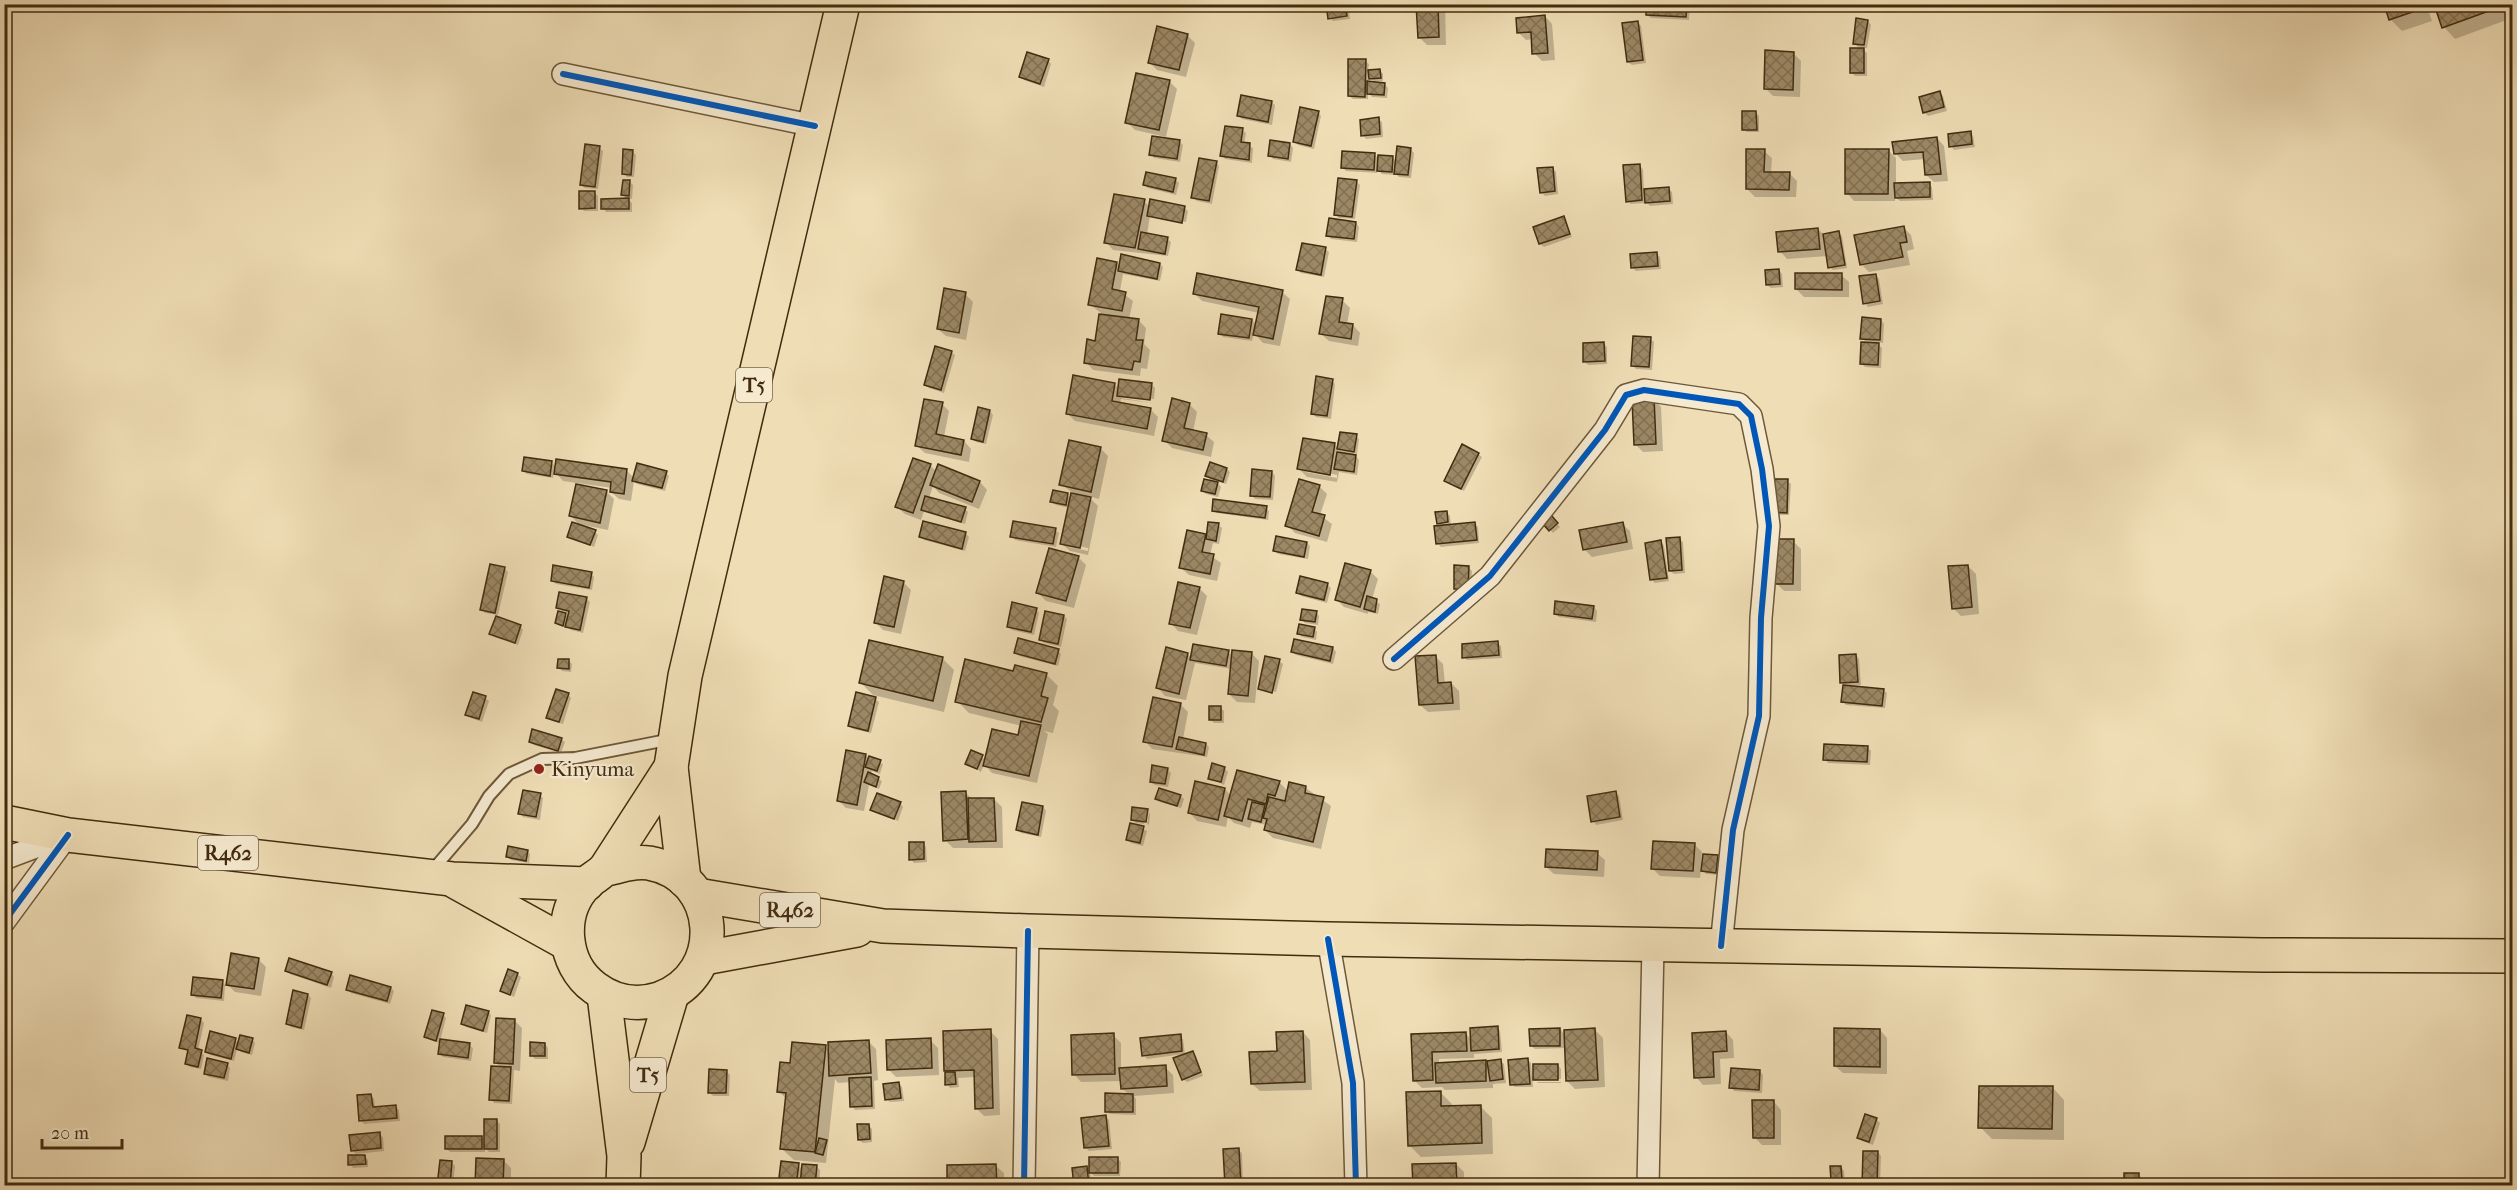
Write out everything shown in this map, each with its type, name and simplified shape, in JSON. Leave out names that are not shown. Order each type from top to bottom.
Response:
[{"type":"main road","name":"T5","points":[[691,887],[673,752],[685,676],[843,4]]},
{"type":"main road","name":"T5","points":[[596,877],[673,752]]},
{"type":"main road","name":"R462","points":[[4,822],[68,835],[440,878],[596,877]]},
{"type":"main road","points":[[626,863],[648,863],[667,869],[691,887],[706,913],[708,933],[704,958],[692,979],[672,994],[649,1002],[624,1002],[604,995],[587,982],[574,965],[568,945],[567,923],[574,902],[596,877],[626,863]]},
{"type":"main road","name":"R462","points":[[440,878],[568,945]]},
{"type":"main road","name":"R462","points":[[691,887],[882,926],[1328,939],[1653,945],[2512,956]]},
{"type":"main road","name":"R462","points":[[704,958],[882,926]]},
{"type":"main road","name":"T5","points":[[624,1171],[672,994]]},
{"type":"main road","name":"T5","points":[[604,995],[624,1171]]},
{"type":"street","points":[[563,74],[815,126]]},
{"type":"street","points":[[1394,659],[1453,611],[1490,576],[1605,430],[1626,395],[1644,390],[1739,404],[1751,416],[1762,470],[1769,526],[1761,618],[1759,716],[1733,830],[1721,946]]},
{"type":"street","points":[[4,859],[68,835]]},
{"type":"street","points":[[4,922],[68,835]]},
{"type":"street","points":[[1024,1185],[1028,931]]},
{"type":"street","points":[[1328,939],[1353,1083],[1356,1185]]},
{"type":"street","points":[[1648,1185],[1653,945]]},
{"type":"lane","points":[[440,878],[489,796],[509,774],[542,759],[673,752]]},
{"type":"building","points":[[1326,4],[1345,4],[1347,16],[1328,19]]},
{"type":"building","points":[[1354,4],[1375,4],[1375,8],[1355,9]]},
{"type":"building","points":[[1416,4],[1438,4],[1439,37],[1418,38]]},
{"type":"building","points":[[1646,4],[1687,4],[1686,17],[1646,15]]},
{"type":"building","points":[[2384,4],[2419,4],[2421,9],[2389,20]]},
{"type":"building","points":[[2434,4],[2508,4],[2442,28]]},
{"type":"building","points":[[1545,15],[1548,53],[1532,54],[1531,32],[1517,33],[1516,18]]},
{"type":"building","points":[[1856,18],[1868,20],[1864,45],[1853,44]]},
{"type":"building","points":[[1638,21],[1643,60],[1627,62],[1622,23]]},
{"type":"building","points":[[1157,26],[1188,34],[1179,70],[1148,63]]},
{"type":"building","points":[[1850,48],[1864,48],[1864,73],[1850,73]]},
{"type":"building","points":[[1765,50],[1794,52],[1793,90],[1764,89]]},
{"type":"building","points":[[1027,52],[1049,59],[1040,84],[1019,77]]},
{"type":"building","points":[[1348,59],[1366,59],[1365,97],[1348,96]]},
{"type":"building","points":[[1380,69],[1381,78],[1369,79],[1368,70]]},
{"type":"building","points":[[1136,73],[1170,80],[1159,130],[1125,123]]},
{"type":"building","points":[[1367,81],[1385,83],[1384,95],[1367,94]]},
{"type":"building","points":[[1940,91],[1944,107],[1923,113],[1919,97]]},
{"type":"building","points":[[1241,95],[1272,101],[1268,122],[1237,116]]},
{"type":"building","points":[[1300,107],[1319,111],[1311,146],[1293,142]]},
{"type":"building","points":[[1742,111],[1756,111],[1757,130],[1742,130]]},
{"type":"building","points":[[1379,117],[1380,134],[1361,136],[1360,120]]},
{"type":"building","points":[[1225,126],[1243,128],[1241,142],[1250,143],[1249,160],[1220,156]]},
{"type":"building","points":[[1971,131],[1972,144],[1949,147],[1948,134]]},
{"type":"building","points":[[1152,136],[1180,140],[1177,159],[1149,155]]},
{"type":"building","points":[[1937,137],[1941,174],[1925,175],[1923,152],[1894,154],[1892,142]]},
{"type":"building","points":[[1270,140],[1290,143],[1288,159],[1268,156]]},
{"type":"building","points":[[585,144],[600,146],[595,187],[580,185]]},
{"type":"building","points":[[1397,146],[1411,148],[1408,175],[1394,174]]},
{"type":"building","points":[[623,149],[633,150],[631,175],[622,174]]},
{"type":"building","points":[[1746,149],[1765,149],[1764,172],[1790,172],[1789,190],[1746,189]]},
{"type":"building","points":[[1845,149],[1889,149],[1888,194],[1845,194]]},
{"type":"building","points":[[1342,151],[1375,153],[1374,170],[1341,168]]},
{"type":"building","points":[[1378,155],[1393,156],[1392,172],[1377,171]]},
{"type":"building","points":[[1199,158],[1217,161],[1209,201],[1191,198]]},
{"type":"building","points":[[1640,164],[1642,200],[1626,202],[1623,165]]},
{"type":"building","points":[[1553,167],[1555,191],[1540,193],[1537,168]]},
{"type":"building","points":[[1146,172],[1176,178],[1173,192],[1143,185]]},
{"type":"building","points":[[1338,178],[1357,180],[1352,217],[1334,215]]},
{"type":"building","points":[[623,180],[630,180],[629,196],[621,195]]},
{"type":"building","points":[[1930,182],[1930,197],[1895,198],[1894,183]]},
{"type":"building","points":[[1669,187],[1670,201],[1645,203],[1644,189]]},
{"type":"building","points":[[579,191],[595,191],[595,208],[579,209]]},
{"type":"building","points":[[1114,194],[1145,199],[1135,248],[1104,243]]},
{"type":"building","points":[[629,198],[629,209],[601,209],[601,199]]},
{"type":"building","points":[[1150,199],[1185,206],[1182,223],[1147,216]]},
{"type":"building","points":[[1564,216],[1570,234],[1539,244],[1533,227]]},
{"type":"building","points":[[1329,218],[1356,222],[1354,239],[1326,236]]},
{"type":"building","points":[[1904,226],[1907,242],[1900,243],[1903,257],[1860,265],[1854,235]]},
{"type":"building","points":[[1818,228],[1820,249],[1778,252],[1776,232]]},
{"type":"building","points":[[1839,231],[1845,265],[1828,268],[1823,234]]},
{"type":"building","points":[[1141,232],[1168,237],[1165,254],[1138,249]]},
{"type":"building","points":[[1302,243],[1326,247],[1321,275],[1296,270]]},
{"type":"building","points":[[1657,252],[1658,266],[1631,268],[1630,254]]},
{"type":"building","points":[[1121,254],[1160,263],[1157,279],[1118,271]]},
{"type":"building","points":[[1097,258],[1117,262],[1112,289],[1126,292],[1122,311],[1088,305]]},
{"type":"building","points":[[1779,269],[1780,284],[1766,285],[1765,270]]},
{"type":"building","points":[[1197,273],[1283,290],[1273,339],[1253,335],[1259,307],[1193,294]]},
{"type":"building","points":[[1795,273],[1842,273],[1842,290],[1795,289]]},
{"type":"building","points":[[1876,274],[1880,301],[1863,304],[1859,276]]},
{"type":"building","points":[[944,288],[966,292],[959,333],[937,329]]},
{"type":"building","points":[[1326,296],[1343,298],[1339,322],[1353,324],[1351,339],[1319,334]]},
{"type":"building","points":[[1099,314],[1139,319],[1136,340],[1143,340],[1140,362],[1134,361],[1132,370],[1084,363],[1087,339],[1095,341]]},
{"type":"building","points":[[1221,314],[1252,319],[1249,338],[1218,334]]},
{"type":"building","points":[[1862,317],[1881,319],[1880,340],[1860,339]]},
{"type":"building","points":[[1633,336],[1651,337],[1649,367],[1631,366]]},
{"type":"building","points":[[1604,342],[1605,361],[1583,362],[1583,343]]},
{"type":"building","points":[[1861,342],[1879,343],[1878,365],[1860,364]]},
{"type":"building","points":[[935,346],[952,351],[941,390],[924,385]]},
{"type":"building","points":[[1073,375],[1115,383],[1112,401],[1151,408],[1147,429],[1066,414]]},
{"type":"building","points":[[1316,376],[1333,379],[1327,416],[1311,414]]},
{"type":"building","points":[[1119,379],[1152,383],[1150,400],[1117,396]]},
{"type":"building","points":[[1654,397],[1656,444],[1634,445],[1632,399]]},
{"type":"building","points":[[1172,398],[1190,403],[1184,428],[1207,433],[1203,450],[1162,441]]},
{"type":"building","points":[[924,399],[943,402],[936,434],[964,440],[961,455],[915,446]]},
{"type":"building","points":[[978,407],[990,410],[983,442],[971,439]]},
{"type":"building","points":[[1340,432],[1357,434],[1354,452],[1337,449]]},
{"type":"building","points":[[1303,438],[1335,443],[1330,475],[1297,469]]},
{"type":"building","points":[[1069,440],[1101,447],[1091,492],[1059,485]]},
{"type":"building","points":[[1462,444],[1479,453],[1461,489],[1444,481]]},
{"type":"building","points":[[1337,452],[1356,455],[1354,472],[1334,469]]},
{"type":"building","points":[[524,457],[552,461],[550,476],[522,471]]},
{"type":"building","points":[[913,458],[931,464],[913,513],[895,507]]},
{"type":"building","points":[[556,459],[627,469],[624,494],[610,492],[611,482],[554,474]]},
{"type":"building","points":[[1210,462],[1227,468],[1223,482],[1205,476]]},
{"type":"building","points":[[637,463],[667,471],[662,488],[632,481]]},
{"type":"building","points":[[938,464],[980,481],[972,502],[930,485]]},
{"type":"building","points":[[1252,469],[1272,471],[1270,497],[1250,496]]},
{"type":"building","points":[[1204,479],[1218,482],[1215,494],[1201,491]]},
{"type":"building","points":[[1299,479],[1320,485],[1312,512],[1325,515],[1319,536],[1285,526]]},
{"type":"building","points":[[1770,479],[1788,479],[1787,513],[1769,512]]},
{"type":"building","points":[[576,484],[607,490],[600,523],[569,516]]},
{"type":"building","points":[[1053,490],[1068,493],[1066,505],[1050,502]]},
{"type":"building","points":[[1071,493],[1091,497],[1080,548],[1060,544]]},
{"type":"building","points":[[925,496],[966,507],[961,522],[921,510]]},
{"type":"building","points":[[1213,499],[1267,506],[1265,518],[1212,511]]},
{"type":"building","points":[[1447,511],[1448,522],[1437,524],[1435,512]]},
{"type":"building","points":[[1551,515],[1558,523],[1549,531],[1542,523]]},
{"type":"building","points":[[923,521],[966,532],[962,549],[919,537]]},
{"type":"building","points":[[1013,521],[1056,528],[1053,544],[1010,537]]},
{"type":"building","points":[[572,522],[596,530],[590,545],[567,537]]},
{"type":"building","points":[[1208,522],[1219,523],[1216,541],[1206,539]]},
{"type":"building","points":[[1475,522],[1477,540],[1436,544],[1434,526]]},
{"type":"building","points":[[1623,522],[1627,542],[1583,550],[1579,530]]},
{"type":"building","points":[[1187,530],[1206,534],[1202,552],[1214,554],[1210,574],[1179,568]]},
{"type":"building","points":[[1276,536],[1307,542],[1304,557],[1273,551]]},
{"type":"building","points":[[1680,537],[1682,570],[1669,571],[1666,538]]},
{"type":"building","points":[[1775,539],[1794,539],[1793,584],[1775,584]]},
{"type":"building","points":[[1661,540],[1667,578],[1650,580],[1645,543]]},
{"type":"building","points":[[1049,548],[1079,556],[1066,601],[1036,593]]},
{"type":"building","points":[[1345,563],[1371,570],[1360,607],[1335,600]]},
{"type":"building","points":[[490,564],[505,567],[495,613],[480,610]]},
{"type":"building","points":[[553,565],[592,572],[589,588],[551,581]]},
{"type":"building","points":[[1454,565],[1469,566],[1468,589],[1454,589]]},
{"type":"building","points":[[1968,565],[1972,607],[1952,609],[1948,566]]},
{"type":"building","points":[[884,576],[904,581],[894,627],[874,623]]},
{"type":"building","points":[[1300,576],[1328,583],[1324,600],[1296,593]]},
{"type":"building","points":[[1178,582],[1200,587],[1190,628],[1169,624]]},
{"type":"building","points":[[559,592],[587,597],[580,630],[565,627],[569,611],[556,608]]},
{"type":"building","points":[[1367,596],[1377,599],[1375,612],[1364,609]]},
{"type":"building","points":[[1555,601],[1594,606],[1592,619],[1554,614]]},
{"type":"building","points":[[1012,602],[1037,608],[1031,632],[1007,627]]},
{"type":"building","points":[[1302,609],[1317,611],[1315,622],[1300,620]]},
{"type":"building","points":[[558,611],[566,613],[563,626],[555,623]]},
{"type":"building","points":[[1045,611],[1064,615],[1058,644],[1039,640]]},
{"type":"building","points":[[496,616],[521,625],[515,643],[489,634]]},
{"type":"building","points":[[1299,624],[1315,627],[1313,637],[1297,634]]},
{"type":"building","points":[[1018,638],[1059,649],[1055,664],[1014,653]]},
{"type":"building","points":[[1294,639],[1333,647],[1330,661],[1291,652]]},
{"type":"building","points":[[869,640],[943,657],[933,701],[859,683]]},
{"type":"building","points":[[1498,641],[1499,655],[1462,658],[1462,644]]},
{"type":"building","points":[[1193,644],[1229,650],[1226,666],[1190,660]]},
{"type":"building","points":[[1166,647],[1188,653],[1179,694],[1156,688]]},
{"type":"building","points":[[1232,650],[1252,652],[1248,696],[1228,694]]},
{"type":"building","points":[[1856,654],[1858,682],[1840,683],[1839,655]]},
{"type":"building","points":[[1436,655],[1438,683],[1451,682],[1453,703],[1419,705],[1415,656]]},
{"type":"building","points":[[1265,656],[1280,659],[1272,693],[1258,689]]},
{"type":"building","points":[[558,659],[569,659],[569,669],[557,668]]},
{"type":"building","points":[[965,659],[1013,671],[1015,665],[1047,673],[1041,696],[1048,698],[1041,722],[955,702]]},
{"type":"building","points":[[1843,685],[1884,689],[1882,706],[1841,702]]},
{"type":"building","points":[[556,689],[569,693],[559,722],[546,718]]},
{"type":"building","points":[[473,692],[486,696],[479,719],[465,715]]},
{"type":"building","points":[[856,692],[876,697],[868,731],[848,726]]},
{"type":"building","points":[[1153,697],[1181,703],[1172,747],[1143,742]]},
{"type":"building","points":[[1209,706],[1221,706],[1221,720],[1209,720]]},
{"type":"building","points":[[1021,721],[1041,725],[1029,776],[983,766],[992,729],[1018,735]]},
{"type":"building","points":[[532,729],[562,738],[558,751],[529,742]]},
{"type":"building","points":[[1179,737],[1206,743],[1204,755],[1176,749]]},
{"type":"building","points":[[1824,744],[1868,746],[1867,762],[1823,760]]},
{"type":"building","points":[[846,750],[866,754],[857,805],[837,801]]},
{"type":"building","points":[[971,750],[983,755],[977,769],[965,764]]},
{"type":"building","points":[[869,756],[881,760],[877,771],[865,767]]},
{"type":"building","points":[[1212,763],[1225,767],[1221,782],[1208,779]]},
{"type":"building","points":[[1152,765],[1168,768],[1165,784],[1150,782]]},
{"type":"building","points":[[1237,770],[1280,781],[1275,796],[1268,794],[1266,804],[1248,799],[1242,821],[1224,816]]},
{"type":"building","points":[[868,772],[879,777],[876,787],[864,782]]},
{"type":"building","points":[[1195,781],[1225,788],[1218,820],[1188,813]]},
{"type":"building","points":[[1289,782],[1306,786],[1305,793],[1324,797],[1313,842],[1264,830],[1267,819],[1263,818],[1269,797],[1285,801]]},
{"type":"building","points":[[1159,788],[1181,795],[1177,806],[1155,799]]},
{"type":"building","points":[[523,790],[541,793],[536,817],[518,814]]},
{"type":"building","points":[[966,791],[968,839],[943,841],[941,792]]},
{"type":"building","points":[[1616,791],[1620,817],[1591,822],[1587,796]]},
{"type":"building","points":[[877,793],[901,802],[894,819],[870,810]]},
{"type":"building","points":[[968,798],[994,798],[996,841],[969,842]]},
{"type":"building","points":[[1022,802],[1043,806],[1038,835],[1016,830]]},
{"type":"building","points":[[1252,802],[1265,805],[1261,822],[1248,819]]},
{"type":"building","points":[[1132,807],[1148,809],[1146,822],[1131,820]]},
{"type":"building","points":[[1130,823],[1144,826],[1140,843],[1126,840]]},
{"type":"building","points":[[1653,841],[1695,843],[1693,871],[1651,869]]},
{"type":"building","points":[[909,842],[924,842],[924,859],[909,860]]},
{"type":"building","points":[[508,846],[528,850],[526,861],[506,857]]},
{"type":"building","points":[[1546,849],[1598,851],[1597,870],[1545,867]]},
{"type":"building","points":[[1703,854],[1718,855],[1716,873],[1701,871]]},
{"type":"building","points":[[231,953],[259,958],[254,989],[226,985]]},
{"type":"building","points":[[289,958],[332,972],[327,985],[285,971]]},
{"type":"building","points":[[508,969],[518,973],[510,995],[500,991]]},
{"type":"building","points":[[350,975],[391,987],[387,1001],[346,990]]},
{"type":"building","points":[[193,977],[223,980],[221,998],[191,995]]},
{"type":"building","points":[[293,990],[308,994],[301,1028],[286,1024]]},
{"type":"building","points":[[466,1005],[489,1011],[483,1031],[461,1024]]},
{"type":"building","points":[[432,1010],[444,1013],[436,1041],[424,1037]]},
{"type":"building","points":[[187,1015],[201,1018],[195,1048],[202,1050],[198,1067],[185,1064],[188,1050],[179,1048]]},
{"type":"building","points":[[496,1018],[515,1019],[513,1064],[494,1063]]},
{"type":"building","points":[[1498,1026],[1499,1049],[1471,1051],[1470,1028]]},
{"type":"building","points":[[1560,1028],[1560,1046],[1530,1046],[1529,1029]]},
{"type":"building","points":[[1595,1028],[1598,1080],[1566,1081],[1564,1030]]},
{"type":"building","points":[[1834,1028],[1880,1029],[1880,1067],[1834,1066]]},
{"type":"building","points":[[991,1029],[993,1108],[975,1109],[974,1070],[944,1071],[943,1031]]},
{"type":"building","points":[[210,1031],[236,1038],[231,1059],[205,1052]]},
{"type":"building","points":[[1303,1031],[1305,1082],[1251,1084],[1249,1052],[1277,1051],[1276,1032]]},
{"type":"building","points":[[1726,1031],[1727,1051],[1713,1052],[1714,1077],[1694,1078],[1692,1033]]},
{"type":"building","points":[[1466,1032],[1467,1051],[1432,1052],[1433,1080],[1413,1081],[1411,1034]]},
{"type":"building","points":[[1114,1033],[1115,1074],[1072,1075],[1071,1035]]},
{"type":"building","points":[[1181,1034],[1182,1051],[1142,1056],[1140,1038]]},
{"type":"building","points":[[240,1035],[253,1038],[249,1053],[236,1049]]},
{"type":"building","points":[[931,1038],[932,1068],[887,1070],[886,1040]]},
{"type":"building","points":[[440,1039],[470,1043],[468,1058],[438,1054]]},
{"type":"building","points":[[869,1040],[871,1073],[829,1076],[828,1042]]},
{"type":"building","points":[[530,1042],[545,1043],[545,1056],[530,1056]]},
{"type":"building","points":[[792,1042],[826,1045],[815,1152],[780,1149],[786,1093],[777,1092],[780,1062],[790,1063]]},
{"type":"building","points":[[1193,1051],[1201,1072],[1182,1080],[1173,1058]]},
{"type":"building","points":[[207,1058],[228,1063],[224,1078],[204,1074]]},
{"type":"building","points":[[1528,1058],[1530,1084],[1510,1085],[1508,1060]]},
{"type":"building","points":[[1501,1059],[1503,1079],[1490,1081],[1487,1061]]},
{"type":"building","points":[[1486,1060],[1486,1081],[1436,1083],[1435,1063]]},
{"type":"building","points":[[1533,1064],[1558,1064],[1558,1080],[1533,1080]]},
{"type":"building","points":[[1166,1065],[1167,1086],[1121,1089],[1119,1068]]},
{"type":"building","points":[[491,1066],[511,1067],[509,1101],[489,1100]]},
{"type":"building","points":[[1731,1068],[1760,1070],[1759,1090],[1729,1088]]},
{"type":"building","points":[[709,1069],[727,1070],[726,1093],[708,1093]]},
{"type":"building","points":[[945,1072],[955,1072],[956,1084],[945,1085]]},
{"type":"building","points":[[871,1077],[872,1106],[850,1107],[849,1078]]},
{"type":"building","points":[[899,1082],[901,1098],[885,1100],[883,1084]]},
{"type":"building","points":[[1979,1086],[2053,1086],[2052,1129],[1978,1128]]},
{"type":"building","points":[[1441,1091],[1441,1106],[1481,1105],[1482,1143],[1408,1146],[1406,1092]]},
{"type":"building","points":[[1105,1093],[1133,1094],[1133,1112],[1105,1112]]},
{"type":"building","points":[[371,1094],[373,1107],[396,1105],[397,1118],[359,1121],[357,1095]]},
{"type":"building","points":[[1752,1100],[1774,1100],[1774,1138],[1753,1138]]},
{"type":"building","points":[[1865,1114],[1877,1118],[1869,1142],[1857,1138]]},
{"type":"building","points":[[1106,1115],[1109,1146],[1084,1148],[1081,1118]]},
{"type":"building","points":[[484,1119],[497,1119],[497,1149],[484,1149]]},
{"type":"building","points":[[857,1124],[869,1124],[870,1139],[858,1140]]},
{"type":"building","points":[[380,1132],[381,1148],[351,1151],[349,1135]]},
{"type":"building","points":[[445,1136],[482,1136],[482,1149],[445,1149]]},
{"type":"building","points":[[819,1138],[827,1140],[823,1155],[815,1153]]},
{"type":"building","points":[[1239,1148],[1241,1186],[1225,1186],[1223,1149]]},
{"type":"building","points":[[1863,1151],[1878,1151],[1877,1186],[1862,1186]]},
{"type":"building","points":[[348,1155],[365,1155],[366,1164],[348,1165]]},
{"type":"building","points":[[1089,1157],[1118,1157],[1118,1173],[1089,1173]]},
{"type":"building","points":[[476,1158],[504,1159],[503,1186],[475,1186]]},
{"type":"building","points":[[440,1160],[452,1161],[450,1186],[437,1186]]},
{"type":"building","points":[[781,1161],[799,1163],[796,1186],[778,1186]]},
{"type":"building","points":[[1456,1163],[1457,1186],[1413,1186],[1412,1164]]},
{"type":"building","points":[[802,1164],[817,1165],[815,1186],[800,1186]]},
{"type":"building","points":[[996,1164],[997,1186],[947,1186],[947,1165]]},
{"type":"building","points":[[1087,1166],[1089,1186],[1074,1186],[1072,1168]]},
{"type":"building","points":[[1830,1166],[1841,1166],[1842,1180],[1831,1180]]},
{"type":"building","points":[[2124,1173],[2139,1173],[2139,1186],[2124,1186]]},
{"type":"cycle path","points":[[563,74],[815,126]]},
{"type":"cycle path","points":[[1394,659],[1490,576],[1605,430],[1626,395],[1644,390],[1739,404],[1751,416],[1762,469],[1769,526],[1761,618],[1759,716],[1733,830],[1721,946]]},
{"type":"cycle path","points":[[4,922],[68,835]]},
{"type":"cycle path","points":[[1024,1186],[1028,931]]},
{"type":"cycle path","points":[[1328,939],[1353,1083],[1356,1186]]},
{"type":"place","name":"Kinyuma","points":[[539,769]]}]
